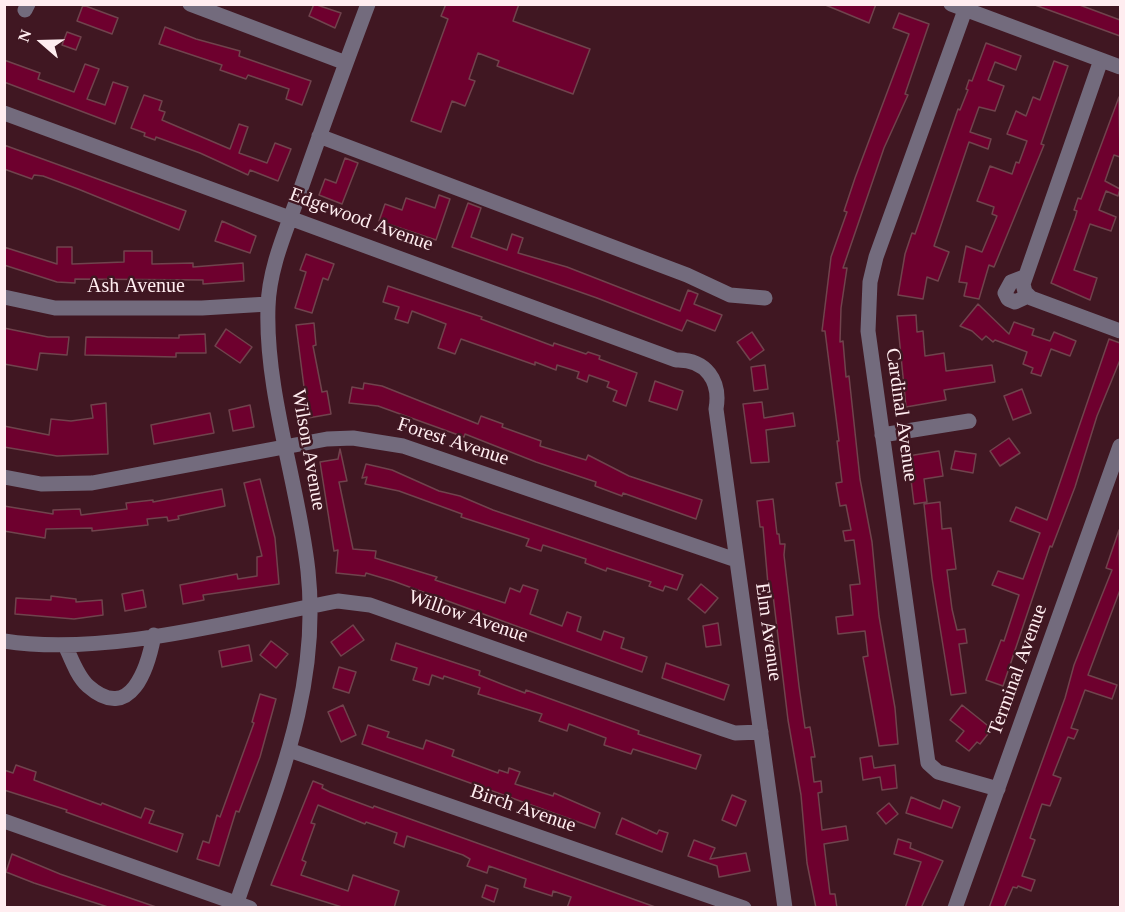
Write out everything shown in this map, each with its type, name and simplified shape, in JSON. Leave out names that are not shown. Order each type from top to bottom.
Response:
[{"type":"street","points":[[190,4],[346,63]]},
{"type":"street","name":"Wilson Avenue","points":[[241,906],[289,750],[305,688],[310,606],[306,555],[273,371],[268,304],[273,275],[290,217],[368,4]]},
{"type":"street","points":[[958,7],[1120,67]]},
{"type":"street","name":"Cardinal Avenue","points":[[958,7],[876,257],[870,282],[868,331],[928,763],[938,772],[998,789]]},
{"type":"street","points":[[1101,60],[1023,284],[1028,296],[1120,331]]},
{"type":"street","name":"Edgewood Avenue","points":[[4,113],[676,360],[694,362],[702,366]]},
{"type":"street","points":[[319,136],[687,275],[730,295],[765,298]]},
{"type":"street","name":"Ash Avenue","points":[[4,297],[55,308],[202,308],[268,304]]},
{"type":"street","name":"Elm Avenue","points":[[702,366],[713,378],[717,387],[716,409],[785,908]]},
{"type":"street","points":[[882,435],[969,421]]},
{"type":"street","name":"Forest Avenue","points":[[4,477],[41,484],[93,483],[327,439],[353,438],[403,446],[736,560]]},
{"type":"street","name":"Terminal Avenue","points":[[955,908],[1120,446]]},
{"type":"street","name":"Willow Avenue","points":[[4,641],[65,645],[154,635],[338,601],[370,605],[723,729],[741,734],[760,732]]},
{"type":"street","points":[[65,645],[88,686],[100,694],[117,698],[130,693],[142,679],[149,664],[154,635]]},
{"type":"street","name":"Birch Avenue","points":[[289,750],[744,908]]},
{"type":"street","points":[[4,821],[241,906]]},
{"type":"building","points":[[314,4],[341,13],[335,28],[309,16]]},
{"type":"building","points":[[446,4],[519,4],[513,21],[590,49],[573,94],[497,66],[499,61],[478,53],[469,79],[475,81],[465,106],[452,101],[441,132],[411,121],[448,19],[441,16]]},
{"type":"building","points":[[823,4],[876,4],[869,23]]},
{"type":"building","points":[[1077,4],[1120,20],[1120,36],[1035,5]]},
{"type":"building","points":[[83,5],[118,18],[112,34],[77,21]]},
{"type":"building","points":[[899,13],[929,24],[905,94],[908,95],[884,148],[843,268],[847,268],[841,308],[840,342],[843,341],[846,377],[849,376],[860,479],[872,542],[879,616],[895,708],[898,744],[879,746],[863,657],[868,656],[865,631],[838,634],[836,617],[853,615],[850,585],[860,584],[854,540],[845,541],[843,531],[851,530],[846,505],[840,506],[836,483],[842,482],[837,441],[839,441],[825,331],[822,331],[831,257],[847,212],[844,211],[909,34],[893,28]]},
{"type":"building","points":[[165,27],[196,39],[240,51],[239,56],[311,81],[302,105],[286,99],[289,89],[248,75],[246,79],[220,70],[222,65],[159,44]]},
{"type":"building","points":[[67,32],[81,37],[76,50],[62,45]]},
{"type":"building","points":[[986,43],[1021,56],[1016,70],[995,62],[988,80],[1004,86],[995,111],[979,107],[970,132],[991,139],[988,149],[969,142],[934,246],[949,252],[938,281],[927,277],[923,299],[898,295],[905,254],[912,233],[915,234],[958,109],[960,110],[968,90],[966,89],[969,80],[972,81]]},
{"type":"building","points":[[4,60],[40,73],[38,79],[74,92],[85,64],[99,69],[87,99],[105,105],[113,82],[128,87],[115,124],[4,82]]},
{"type":"building","points":[[1054,61],[1068,66],[1041,144],[1044,145],[994,267],[989,265],[979,299],[964,296],[967,283],[959,282],[966,246],[982,252],[997,216],[992,214],[994,207],[977,201],[990,166],[1012,174],[1016,162],[1019,163],[1027,141],[1007,134],[1016,111],[1026,116],[1033,97],[1040,100]]},
{"type":"building","points":[[144,95],[162,101],[159,110],[165,112],[162,120],[230,149],[239,124],[248,127],[239,153],[267,163],[275,143],[291,149],[278,181],[250,170],[248,175],[200,153],[156,137],[155,140],[144,136],[145,133],[131,128]]},
{"type":"building","points":[[1119,97],[1120,157],[1114,155],[1105,181],[1120,189],[1118,196],[1106,191],[1099,210],[1116,217],[1111,231],[1090,224],[1074,270],[1097,278],[1090,300],[1051,283],[1075,218],[1077,211],[1074,210],[1078,198],[1081,199]]},
{"type":"building","points":[[4,145],[186,211],[179,230],[43,176],[34,175],[32,179],[4,169]]},
{"type":"building","points":[[345,158],[358,163],[342,204],[319,195],[325,179],[336,183]]},
{"type":"building","points":[[439,195],[450,199],[436,240],[379,221],[385,204],[402,210],[406,198],[435,208]]},
{"type":"building","points":[[468,203],[481,208],[471,237],[507,250],[512,234],[523,238],[518,253],[567,267],[680,311],[688,290],[698,294],[694,304],[722,315],[715,331],[687,320],[682,331],[597,298],[452,247]]},
{"type":"building","points":[[222,221],[256,236],[250,253],[215,241]]},
{"type":"building","points":[[4,247],[57,264],[57,247],[72,247],[72,264],[124,262],[124,251],[152,251],[152,264],[193,263],[193,267],[243,263],[244,281],[203,284],[203,280],[75,279],[75,283],[57,282],[4,265]]},
{"type":"building","points":[[306,254],[334,264],[328,280],[323,278],[312,313],[295,308],[306,272],[300,270]]},
{"type":"building","points":[[388,286],[482,317],[481,319],[553,346],[554,343],[586,354],[588,352],[600,356],[599,359],[637,373],[626,406],[613,401],[617,391],[607,387],[609,382],[589,375],[587,382],[577,378],[579,372],[557,365],[556,370],[535,362],[535,365],[461,339],[455,354],[438,348],[446,324],[412,311],[408,323],[395,319],[399,307],[383,302]]},
{"type":"building","points":[[978,304],[1009,334],[1014,322],[1034,329],[1032,335],[1050,341],[1054,332],[1076,341],[1070,356],[1051,349],[1041,376],[1031,373],[1033,368],[1023,364],[1027,352],[995,340],[993,342],[986,336],[982,340],[972,331],[960,326]]},
{"type":"building","points":[[916,315],[917,332],[923,331],[925,356],[944,353],[946,371],[992,365],[995,382],[944,390],[946,400],[906,407],[897,316]]},
{"type":"building","points":[[314,323],[316,345],[313,346],[322,392],[327,391],[331,414],[308,418],[296,325]]},
{"type":"building","points":[[4,328],[48,337],[69,337],[67,355],[40,353],[37,370],[4,364]]},
{"type":"building","points":[[226,329],[252,347],[240,363],[215,346]]},
{"type":"building","points":[[752,332],[764,350],[750,360],[737,342]]},
{"type":"building","points":[[205,334],[206,353],[176,353],[176,357],[85,355],[86,337],[179,338],[179,335]]},
{"type":"building","points":[[1109,339],[1120,343],[1120,360],[1097,416],[1075,487],[1052,547],[1050,546],[1003,686],[986,680],[1001,640],[1004,641],[1019,595],[992,585],[998,571],[1023,579],[1040,533],[1010,521],[1016,507],[1047,520]]},
{"type":"building","points":[[765,365],[768,389],[754,391],[751,367]]},
{"type":"building","points":[[655,381],[683,391],[677,410],[649,401]]},
{"type":"building","points":[[364,383],[382,386],[478,424],[481,416],[503,424],[502,427],[541,441],[540,446],[586,460],[588,455],[629,476],[702,500],[696,519],[623,493],[622,496],[595,486],[596,482],[536,462],[465,434],[464,437],[378,406],[349,403],[352,387],[363,389]]},
{"type":"building","points":[[1022,389],[1031,413],[1013,420],[1004,396]]},
{"type":"building","points":[[762,402],[764,418],[793,413],[795,426],[766,430],[769,462],[751,463],[743,404]]},
{"type":"building","points":[[106,403],[108,454],[57,456],[4,447],[4,426],[49,435],[51,419],[71,421],[93,418],[91,405]]},
{"type":"building","points":[[250,405],[254,427],[233,431],[229,410]]},
{"type":"building","points":[[210,413],[214,433],[154,444],[151,425]]},
{"type":"building","points":[[1009,438],[1020,453],[1000,466],[990,451]]},
{"type":"building","points":[[340,449],[347,481],[339,482],[353,549],[376,551],[375,558],[437,577],[435,580],[505,603],[510,588],[520,592],[523,585],[538,590],[530,614],[562,626],[567,612],[581,617],[577,631],[601,640],[604,631],[624,638],[621,648],[647,657],[642,672],[393,581],[366,573],[365,576],[336,573],[338,550],[334,551],[320,462],[338,459]]},
{"type":"building","points":[[939,451],[943,476],[924,479],[927,502],[914,504],[908,456]]},
{"type":"building","points":[[955,451],[976,454],[973,473],[951,469]]},
{"type":"building","points":[[366,464],[392,470],[439,491],[460,496],[493,510],[683,575],[677,590],[665,586],[663,591],[649,586],[651,582],[607,568],[606,571],[585,563],[586,559],[543,545],[541,551],[526,546],[529,539],[461,517],[462,514],[399,491],[365,484],[367,477],[362,478]]},
{"type":"building","points":[[260,479],[275,538],[279,584],[203,595],[204,600],[183,604],[180,585],[237,574],[238,579],[257,576],[257,557],[262,556],[244,483]]},
{"type":"building","points":[[222,489],[225,506],[178,516],[179,519],[168,521],[167,517],[147,519],[148,525],[92,531],[92,528],[46,529],[45,538],[4,531],[4,506],[53,514],[53,510],[80,509],[81,515],[127,509],[126,503],[153,500],[153,502]]},
{"type":"building","points":[[773,499],[777,534],[779,534],[780,544],[785,544],[784,555],[799,686],[805,728],[810,727],[815,757],[811,757],[814,782],[821,781],[822,792],[818,793],[822,830],[846,826],[848,840],[824,844],[830,894],[835,894],[837,908],[816,908],[807,863],[801,795],[788,720],[773,595],[769,596],[763,527],[760,527],[757,501]]},
{"type":"building","points":[[940,502],[942,529],[951,528],[956,569],[947,570],[952,609],[957,630],[965,629],[967,643],[959,644],[966,693],[951,695],[932,578],[924,504]]},
{"type":"building","points":[[1119,530],[1120,590],[1088,675],[1117,685],[1112,699],[1085,690],[1071,728],[1078,730],[1074,739],[1068,737],[1053,775],[1061,778],[1050,806],[1042,804],[1030,838],[1035,840],[1022,876],[1035,880],[1031,891],[1018,886],[1013,887],[1004,908],[989,908],[1065,698],[1074,665],[1112,570],[1106,568]]},
{"type":"building","points":[[701,584],[718,598],[705,613],[688,599]]},
{"type":"building","points":[[143,590],[146,607],[125,611],[122,594]]},
{"type":"building","points":[[51,596],[76,599],[76,602],[102,600],[103,615],[74,619],[15,614],[16,598],[51,600]]},
{"type":"building","points":[[718,623],[721,645],[706,647],[703,626]]},
{"type":"building","points":[[353,625],[364,640],[341,656],[331,642]]},
{"type":"building","points":[[271,641],[288,654],[276,668],[260,655]]},
{"type":"building","points":[[396,643],[480,671],[479,675],[525,693],[526,690],[639,731],[638,734],[701,755],[696,769],[633,749],[631,754],[604,745],[606,738],[569,724],[567,731],[539,721],[542,714],[478,694],[480,688],[444,676],[443,679],[432,675],[429,685],[413,680],[417,668],[391,660]]},
{"type":"building","points":[[249,645],[252,661],[222,667],[219,651]]},
{"type":"building","points":[[666,663],[729,685],[724,700],[662,678]]},
{"type":"building","points":[[339,667],[356,672],[349,693],[333,688]]},
{"type":"building","points":[[260,694],[276,699],[260,757],[239,812],[236,811],[219,866],[197,859],[203,841],[209,843],[217,815],[220,817],[254,723],[252,722]]},
{"type":"building","points":[[343,705],[356,735],[341,742],[328,712]]},
{"type":"building","points":[[962,705],[992,729],[980,744],[977,742],[969,751],[956,741],[964,731],[950,720]]},
{"type":"building","points":[[368,725],[389,732],[387,737],[423,749],[426,740],[454,750],[452,756],[498,773],[499,770],[508,773],[509,768],[520,772],[515,784],[553,796],[554,793],[600,813],[595,828],[362,744]]},
{"type":"building","points":[[872,756],[874,768],[895,765],[897,788],[882,790],[880,777],[863,780],[860,758]]},
{"type":"building","points":[[16,765],[36,772],[34,780],[101,805],[102,803],[141,818],[145,808],[154,811],[149,823],[183,834],[177,852],[66,812],[67,810],[4,790],[4,770],[13,773]]},
{"type":"building","points":[[313,781],[323,785],[322,788],[330,792],[373,808],[374,806],[658,908],[567,908],[571,897],[553,891],[552,896],[524,887],[526,879],[489,866],[487,873],[467,866],[470,859],[463,855],[407,836],[404,847],[394,843],[397,833],[366,822],[365,824],[318,805],[311,823],[315,824],[302,860],[306,862],[301,875],[348,891],[353,875],[399,891],[394,908],[345,908],[271,885]]},
{"type":"building","points":[[732,795],[746,801],[736,826],[722,820]]},
{"type":"building","points":[[911,797],[940,809],[943,800],[960,807],[952,828],[906,813]]},
{"type":"building","points":[[889,803],[898,814],[886,824],[877,813]]},
{"type":"building","points":[[622,818],[657,834],[659,830],[668,833],[662,852],[616,834]]},
{"type":"building","points":[[898,839],[911,843],[910,848],[943,861],[921,908],[905,908],[921,862],[894,854]]},
{"type":"building","points":[[694,840],[715,848],[710,859],[746,853],[750,871],[719,877],[717,866],[688,856]]},
{"type":"building","points":[[12,854],[60,874],[159,908],[111,908],[34,883],[6,872]]},
{"type":"building","points":[[486,885],[498,889],[494,902],[482,897]]}]
